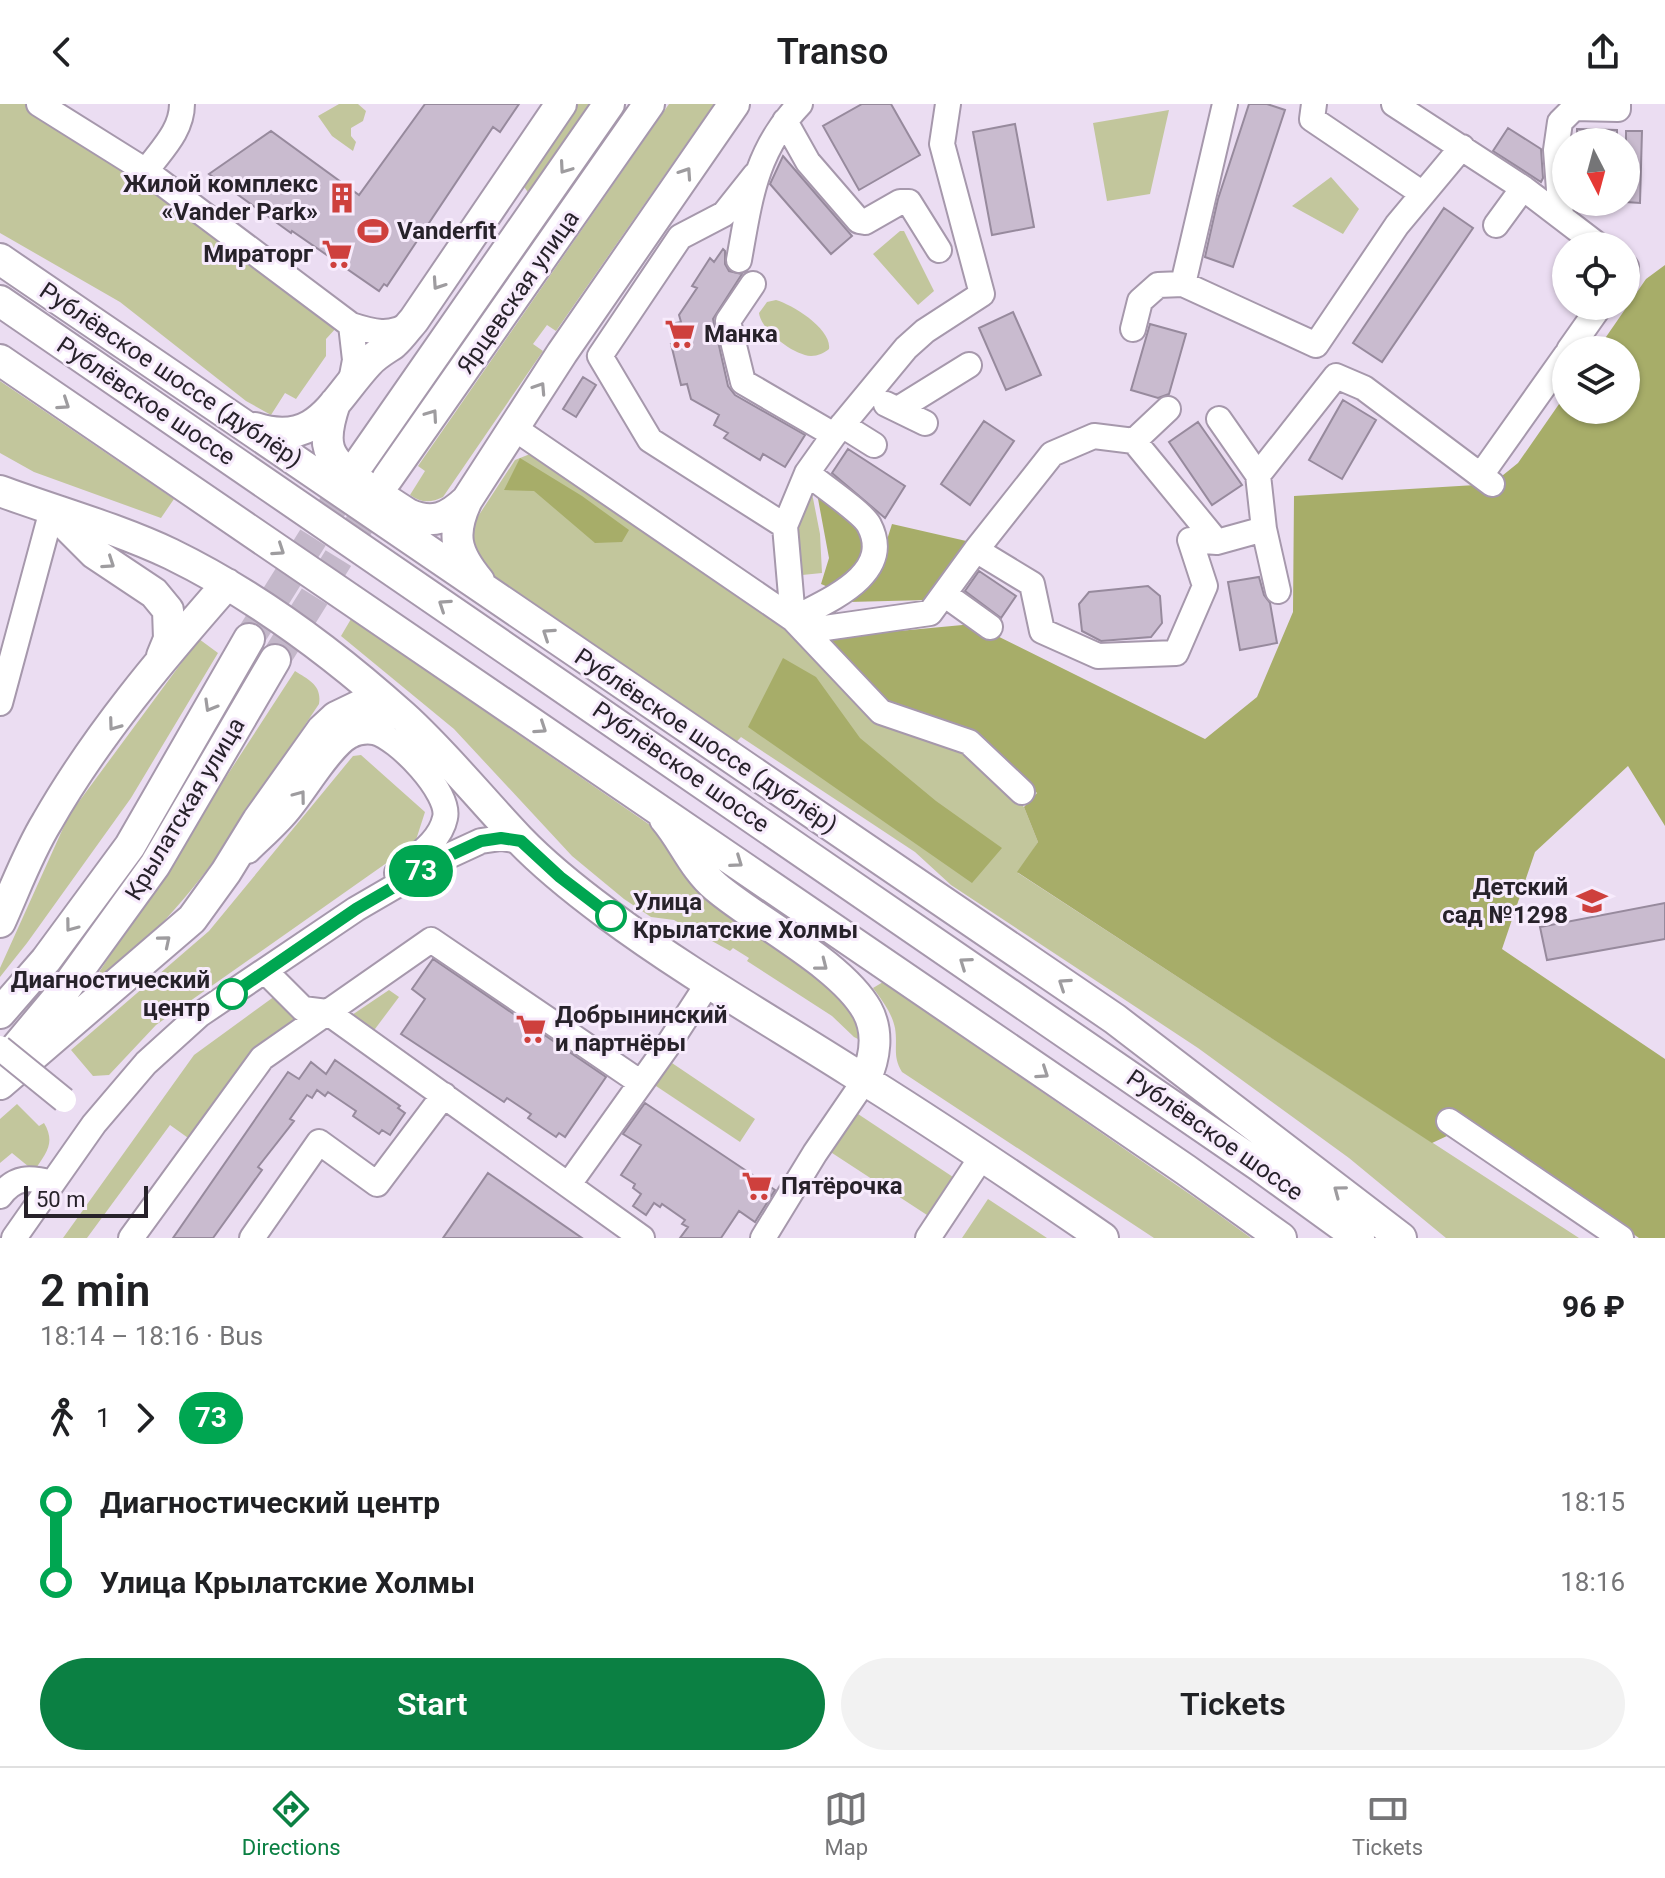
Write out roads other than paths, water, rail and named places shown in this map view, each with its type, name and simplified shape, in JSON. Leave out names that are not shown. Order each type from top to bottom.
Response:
[{"type":"main road","points":[[245,425],[269,433],[306,430],[373,357],[396,341],[414,320],[561,104]]},
{"type":"main road","name":"Ярцевская улица","points":[[360,462],[609,104]]},
{"type":"main road","name":"Ярцевская улица","points":[[387,479],[649,104]]},
{"type":"main road","points":[[490,595],[468,568],[457,541],[459,516],[562,353],[734,104]]},
{"type":"main road","name":"Рублёвское шоссе (дублёр)","points":[[0,259],[1115,1019],[1401,1238]]},
{"type":"main road","name":"Рублёвское шоссе","points":[[0,301],[1204,1128],[1359,1238]]},
{"type":"main road","name":"Рублёвское шоссе","points":[[0,360],[650,802],[1281,1238]]},
{"type":"main road","points":[[344,392],[327,436],[332,455],[340,468],[420,520],[446,517],[467,500]]},
{"type":"main road","points":[[0,491],[111,529],[169,553],[227,584],[323,650],[405,718],[521,841],[560,877],[608,914],[709,982],[983,1155],[1103,1238]]},
{"type":"main road","points":[[52,510],[94,553],[154,593],[168,610],[169,639],[160,662]]},
{"type":"main road","points":[[0,922],[44,826],[67,789],[160,662],[227,584]]},
{"type":"main road","name":"Крылатская улица","points":[[0,1013],[46,960],[130,846],[249,639]]},
{"type":"main road","name":"Крылатская улица","points":[[0,1066],[66,988],[155,865],[275,660]]},
{"type":"main road","points":[[0,1084],[192,919],[322,730],[336,717],[361,705],[373,705],[405,718]]},
{"type":"main road","points":[[650,802],[713,886],[829,969],[861,1002],[872,1026],[874,1046],[873,1062],[865,1080]]},
{"type":"main road","points":[[1115,1019],[1204,1128]]},
{"type":"street","points":[[39,104],[69,112],[351,325],[371,332],[387,333],[403,329],[414,320]]},
{"type":"street","points":[[146,171],[180,123],[182,104]]},
{"type":"street","points":[[793,619],[785,526],[807,473],[838,430],[915,340],[982,294],[944,151],[942,131],[948,104]]},
{"type":"street","points":[[1183,284],[1225,104]]},
{"type":"street","points":[[1314,104],[1312,119],[1423,194]]},
{"type":"street","points":[[1394,104],[1552,209]]},
{"type":"street","points":[[1559,128],[1560,122],[1574,108],[1618,109],[1618,104]]},
{"type":"street","points":[[785,526],[650,440],[600,356],[680,237],[724,214],[764,165],[792,113]]},
{"type":"street","points":[[792,113],[808,162],[859,221],[865,222],[900,202],[909,202],[939,250]]},
{"type":"street","points":[[1316,345],[1397,225],[1462,147]]},
{"type":"street","points":[[739,260],[764,165]]},
{"type":"street","points":[[1496,225],[1523,188]]},
{"type":"street","points":[[1561,216],[1581,232]]},
{"type":"street","points":[[753,284],[728,321],[743,382],[874,445]]},
{"type":"street","points":[[1133,329],[1140,301],[1158,285],[1183,284],[1316,345],[1336,376],[1364,388],[1487,480],[1552,377]]},
{"type":"street","points":[[344,392],[355,360],[351,325]]},
{"type":"street","points":[[898,409],[969,365]]},
{"type":"street","points":[[1258,475],[1336,376]]},
{"type":"street","points":[[860,403],[887,404],[925,423]]},
{"type":"street","points":[[1134,441],[1168,409]]},
{"type":"street","points":[[1219,419],[1258,475],[1264,529],[1278,591]]},
{"type":"street","points":[[514,428],[793,619],[881,712],[969,742],[1022,792]]},
{"type":"street","points":[[793,619],[825,628],[930,613],[1052,454],[1094,436],[1134,441],[1217,542]]},
{"type":"street","points":[[793,619],[855,584],[870,565],[874,544],[869,523],[807,473]]},
{"type":"street","points":[[0,703],[52,510]]},
{"type":"street","points":[[976,550],[1032,584],[1042,631],[1098,656],[1176,653],[1205,586],[1190,540],[1217,542],[1264,529]]},
{"type":"street","points":[[944,594],[990,627]]},
{"type":"street","points":[[226,872],[289,810],[338,745],[350,736],[376,732],[422,769],[441,794],[446,810],[440,833],[356,909]]},
{"type":"street","points":[[14,1238],[94,1124],[146,1063],[199,1015],[356,909],[465,847],[501,838],[521,841]]},
{"type":"street","points":[[131,1238],[262,1058],[431,940],[641,1083]]},
{"type":"street","points":[[265,971],[303,1009],[327,1012],[642,1238]]},
{"type":"street","points":[[569,1184],[709,982]]},
{"type":"street","points":[[0,1048],[94,1124]]},
{"type":"street","points":[[763,1238],[815,1153],[865,1080]]},
{"type":"street","points":[[252,1238],[319,1142],[377,1184],[444,1095]]},
{"type":"street","points":[[1449,1121],[1621,1238]]},
{"type":"street","points":[[928,1238],[983,1155]]},
{"type":"street","points":[[0,1196],[7,1186],[20,1179],[52,1183]]},
{"type":"tunnel","points":[[249,639],[355,471]]},
{"type":"tunnel","points":[[275,660],[382,488]]},
{"type":"place","name":"Жилой комплекс «Vander Park»","points":[[342,198]]},
{"type":"place","name":"Vanderfit","points":[[373,231]]},
{"type":"place","name":"Мираторг","points":[[337,254]]},
{"type":"place","name":"Манка","points":[[680,334]]},
{"type":"place","name":"Детский сад №1298","points":[[1592,901]]},
{"type":"place","name":"Улица Крылатские Холмы","points":[[611,916]]},
{"type":"place","name":"Диагностический центр","points":[[232,994]]},
{"type":"place","name":"Добрынинский и партнёры","points":[[531,1029]]},
{"type":"place","name":"Пятёрочка","points":[[757,1186]]}]
